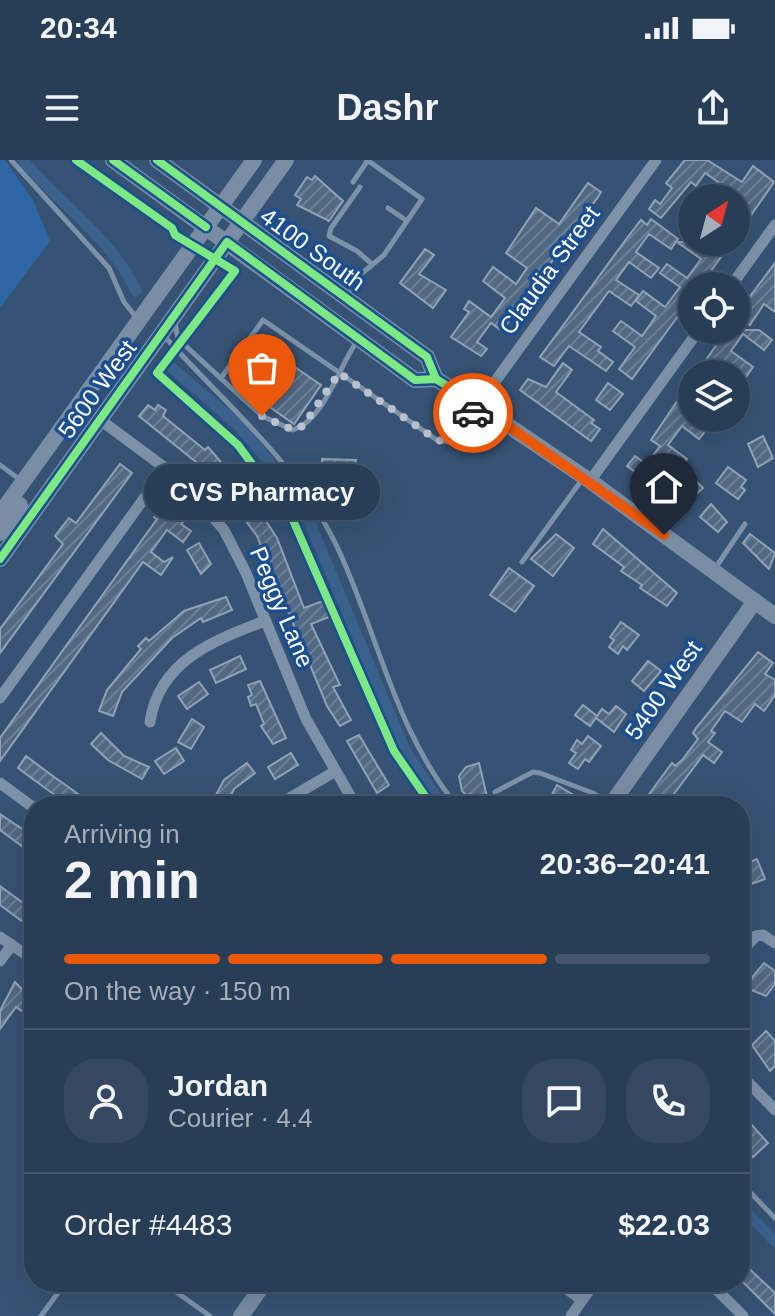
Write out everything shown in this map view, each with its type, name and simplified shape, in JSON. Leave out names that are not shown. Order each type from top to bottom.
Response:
[{"type":"main road","name":"4100 South","points":[[113,160],[415,380],[436,379],[478,405],[587,479],[775,616]]},
{"type":"main road","name":"4100 South","points":[[157,160],[427,357],[436,379]]},
{"type":"main road","name":"5600 West","points":[[0,514],[254,160]]},
{"type":"main road","name":"5600 West","points":[[0,559],[286,160]]},
{"type":"main road","points":[[0,533],[26,496],[28,485],[23,482]]},
{"type":"main road","name":"5400 West","points":[[616,796],[755,601]]},
{"type":"main road","points":[[241,1316],[258,1292]]},
{"type":"street","name":"Claudia Street","points":[[478,405],[656,160]]},
{"type":"street","points":[[741,272],[775,225]]},
{"type":"street","points":[[587,479],[688,344]]},
{"type":"street","name":"Peggy Lane","points":[[99,419],[166,468],[198,497],[224,530],[240,558],[295,695],[350,796]]},
{"type":"street","points":[[0,698],[166,468]]},
{"type":"street","points":[[150,722],[157,693],[185,659],[222,637],[265,621]]},
{"type":"street","points":[[293,796],[334,772]]},
{"type":"street","points":[[0,783],[24,801]]},
{"type":"street","points":[[750,940],[763,935],[775,943]]},
{"type":"street","points":[[0,937],[24,953]]},
{"type":"street","points":[[0,961],[12,945]]},
{"type":"street","points":[[750,1084],[775,1110]]},
{"type":"street","points":[[571,1292],[582,1300]]},
{"type":"street","points":[[571,1316],[588,1292]]},
{"type":"street","points":[[719,1292],[743,1316]]},
{"type":"lane","points":[[11,160],[109,268],[124,302],[140,320]]},
{"type":"lane","points":[[345,297],[372,264],[384,255],[422,199],[368,160],[353,182]]},
{"type":"lane","points":[[360,187],[331,228],[329,236],[357,251],[372,264]]},
{"type":"lane","points":[[388,208],[407,221]]},
{"type":"lane","points":[[173,316],[178,339],[262,416],[293,430],[303,426],[339,373],[358,338]]},
{"type":"lane","points":[[221,378],[263,320],[437,440],[449,442],[478,405]]},
{"type":"lane","points":[[161,333],[267,441],[318,511],[340,553],[391,690],[416,745],[450,796]]},
{"type":"lane","points":[[0,465],[23,482]]},
{"type":"lane","points":[[522,562],[587,479]]},
{"type":"lane","points":[[713,571],[745,524]]},
{"type":"lane","points":[[495,792],[533,772],[597,796]]},
{"type":"lane","points":[[750,1192],[775,1218]]},
{"type":"lane","points":[[41,1316],[59,1292]]},
{"type":"lane","points":[[176,1292],[210,1316]]},
{"type":"shaded area","points":[[0,160],[5,160],[33,200],[50,241],[0,308]]},
{"type":"building","points":[[685,160],[707,160],[742,182],[753,166],[774,182],[750,217],[750,184],[721,184],[705,173],[697,184],[678,184],[678,198],[661,218],[649,209],[655,200],[660,204],[672,188],[666,183]]},
{"type":"building","points":[[315,176],[343,201],[329,221],[297,205],[301,199],[295,195],[307,177],[312,180]]},
{"type":"building","points":[[588,183],[601,192],[598,197],[502,331],[491,323],[477,342],[487,349],[481,356],[451,337],[469,312],[464,309],[469,301],[491,317],[505,298],[483,281],[493,267],[516,284],[527,268],[506,253],[536,208],[559,224]]},
{"type":"building","points":[[651,219],[678,239],[671,249],[649,234],[636,252],[659,268],[651,278],[629,262],[616,280],[639,295],[631,306],[609,291],[579,332],[601,347],[598,351],[613,362],[606,371],[569,346],[554,366],[540,357],[641,220],[647,225]]},
{"type":"building","points":[[425,249],[434,255],[419,274],[446,290],[433,308],[400,283]]},
{"type":"building","points":[[697,256],[722,256],[710,272],[691,272],[701,259]]},
{"type":"building","points":[[775,263],[775,312],[764,304],[750,325],[750,296]]},
{"type":"building","points":[[667,264],[678,272],[678,286],[660,273]]},
{"type":"building","points":[[678,290],[678,316],[632,379],[619,369],[635,347],[613,331],[621,321],[642,336],[656,316],[636,301],[643,291],[665,307]]},
{"type":"building","points":[[750,330],[759,330],[772,340],[764,350],[750,339]]},
{"type":"building","points":[[717,344],[736,344],[731,351],[743,360],[706,360]]},
{"type":"building","points":[[264,346],[321,385],[294,424],[237,384]]},
{"type":"building","points":[[563,363],[572,370],[556,392],[594,420],[591,423],[600,429],[591,441],[520,390],[528,379],[546,387]]},
{"type":"building","points":[[608,383],[623,394],[610,410],[596,400]]},
{"type":"building","points":[[678,400],[678,431],[668,445],[687,459],[679,470],[670,463],[654,486],[627,466],[635,456],[645,463],[649,461],[660,446],[651,440]]},
{"type":"building","points":[[148,405],[155,410],[158,405],[166,410],[163,416],[205,450],[208,447],[231,474],[234,472],[277,538],[304,608],[323,601],[329,617],[311,624],[340,685],[333,687],[351,720],[340,726],[327,706],[257,536],[212,475],[139,416]]},
{"type":"building","points":[[690,432],[705,432],[699,439]]},
{"type":"building","points":[[763,436],[773,458],[758,467],[748,444]]},
{"type":"building","points":[[322,459],[356,460],[351,483],[336,483],[336,476],[322,476]]},
{"type":"building","points":[[120,464],[132,473],[0,653],[0,629],[63,544],[55,536],[69,518],[76,523]]},
{"type":"building","points":[[728,467],[746,480],[741,487],[745,490],[738,499],[716,483]]},
{"type":"building","points":[[685,470],[703,488],[683,506],[672,499],[679,489],[674,485]]},
{"type":"building","points":[[711,504],[727,522],[718,532],[700,517]]},
{"type":"building","points":[[163,506],[184,521],[181,524],[191,531],[183,542],[167,530],[151,552],[164,562],[173,557],[161,575],[143,562],[0,761],[0,738],[157,519],[154,517]]},
{"type":"building","points":[[603,529],[677,593],[667,606],[640,588],[642,585],[621,571],[624,567],[593,544]]},
{"type":"building","points":[[556,534],[574,548],[553,576],[531,559]]},
{"type":"building","points":[[750,534],[775,553],[769,569],[743,543]]},
{"type":"building","points":[[199,543],[211,564],[201,574],[187,550]]},
{"type":"building","points":[[509,568],[534,586],[515,612],[490,595]]},
{"type":"building","points":[[226,597],[232,610],[203,622],[201,618],[172,638],[122,692],[113,716],[99,711],[107,690],[141,649],[138,646],[146,638],[149,641],[184,611]]},
{"type":"building","points":[[621,622],[639,635],[627,650],[623,646],[618,654],[609,647],[614,640],[610,637]]},
{"type":"building","points":[[758,652],[773,663],[765,674],[775,680],[775,695],[764,711],[755,704],[742,722],[725,711],[711,731],[715,733],[708,742],[722,752],[714,763],[703,755],[672,796],[648,796],[672,763],[675,766],[682,760],[698,739],[693,733]]},
{"type":"building","points":[[240,656],[246,669],[216,683],[210,670]]},
{"type":"building","points":[[648,661],[661,671],[644,691],[632,681]]},
{"type":"building","points":[[260,681],[286,738],[273,744],[261,726],[264,724],[256,704],[251,706],[248,697],[252,695],[248,685]]},
{"type":"building","points":[[199,682],[208,694],[187,709],[178,696]]},
{"type":"building","points":[[583,705],[597,716],[602,709],[609,714],[616,706],[626,714],[614,732],[596,718],[590,726],[575,715]]},
{"type":"building","points":[[192,719],[204,727],[191,749],[178,742]]},
{"type":"building","points":[[101,733],[124,756],[149,767],[142,779],[108,760],[91,744]]},
{"type":"building","points":[[359,735],[389,785],[377,793],[347,741]]},
{"type":"building","points":[[588,736],[601,746],[589,762],[585,759],[578,769],[569,763],[576,753],[571,750],[577,740],[582,744]]},
{"type":"building","points":[[176,748],[184,761],[164,774],[155,761]]},
{"type":"building","points":[[291,753],[298,765],[275,779],[268,767]]},
{"type":"building","points":[[26,756],[81,796],[56,796],[18,768]]},
{"type":"building","points":[[247,763],[255,773],[234,789],[231,796],[215,796],[224,780]]},
{"type":"building","points":[[479,763],[487,796],[466,795],[462,791],[459,776],[466,767]]},
{"type":"building","points":[[557,785],[572,794],[570,796],[551,796]]},
{"type":"building","points":[[0,814],[24,830],[24,848],[0,830]]},
{"type":"building","points":[[757,859],[765,879],[750,884],[750,862]]},
{"type":"building","points":[[0,886],[24,904],[24,923],[0,905]]},
{"type":"building","points":[[764,963],[775,971],[775,984],[766,996],[750,989],[750,980]]},
{"type":"building","points":[[15,982],[24,991],[24,1013],[16,1007],[0,1029],[0,1011]]},
{"type":"building","points":[[766,1031],[775,1041],[775,1066],[770,1071],[752,1045]]},
{"type":"building","points":[[750,1123],[768,1143],[753,1157],[750,1154]]},
{"type":"building","points":[[750,1269],[775,1293],[775,1314],[750,1289]]},
{"type":"waterway","points":[[23,160],[114,255],[136,291]]},
{"type":"waterway","points":[[170,366],[237,424],[268,460],[310,523],[405,750],[435,796]]},
{"type":"waterway","points":[[750,1216],[775,1241]]},
{"type":"cycle path","points":[[76,160],[172,228],[175,235],[235,271],[157,373],[238,445],[292,518],[394,751],[425,796]]},
{"type":"cycle path","points":[[113,160],[206,227]]},
{"type":"cycle path","points":[[157,160],[427,357],[436,379]]},
{"type":"cycle path","points":[[0,559],[227,242],[415,380],[436,379],[478,405]]},
{"type":"way so far","points":[[262,416],[293,430],[303,426],[339,373],[437,440],[449,442],[459,434],[473,413]]},
{"type":"place","name":"CVS Pharmacy","points":[[262,416]]},
{"type":"route","points":[[473,413],[478,405],[664,535]]}]
